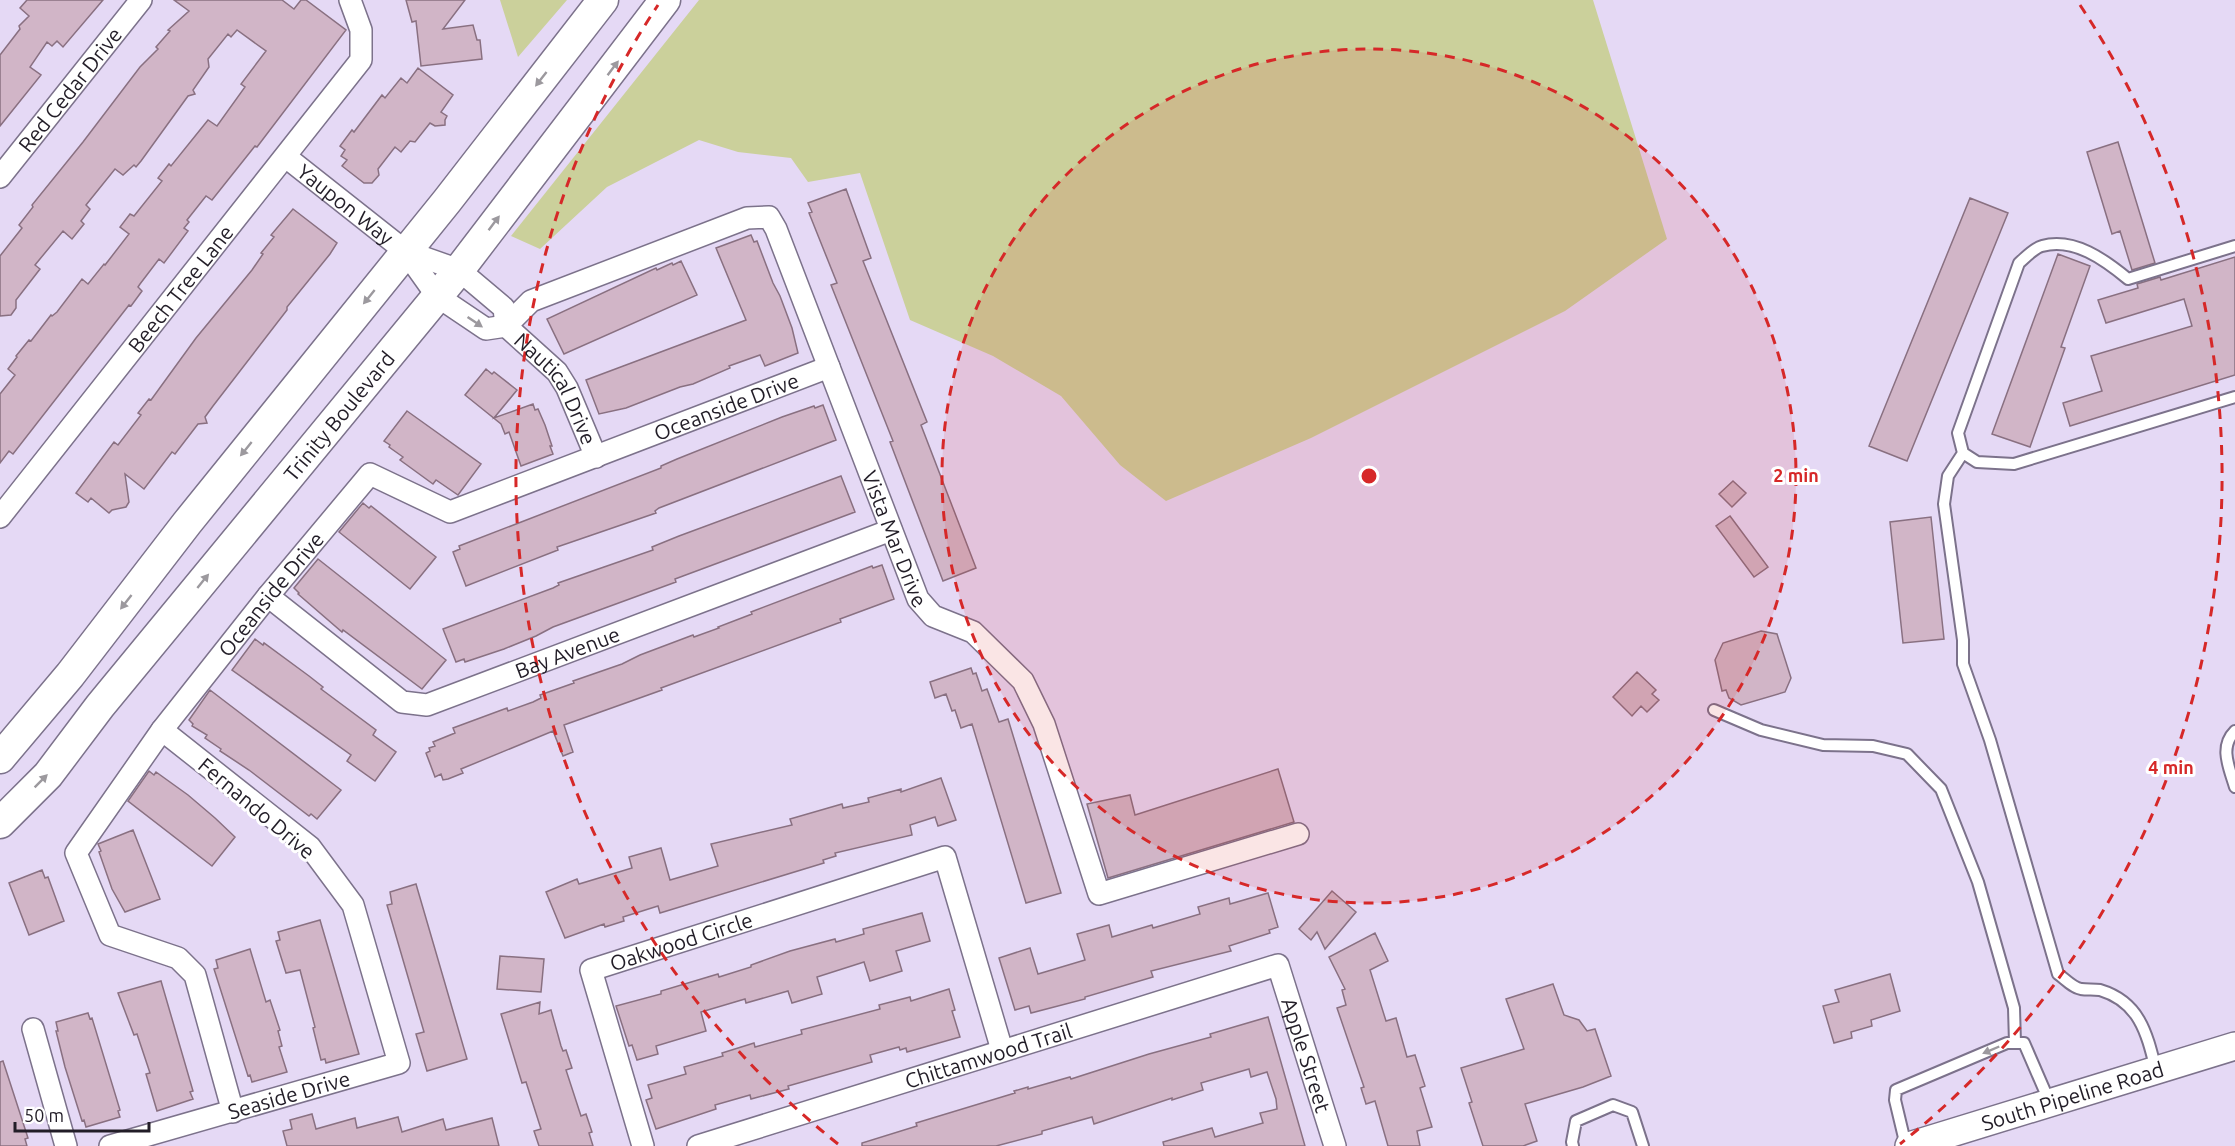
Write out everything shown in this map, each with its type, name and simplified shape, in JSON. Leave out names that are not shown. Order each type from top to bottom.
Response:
[{"type":"main road","points":[[0,758],[70,675],[187,523],[603,0]]},
{"type":"main road","name":"Trinity Boulevard","points":[[0,823],[48,775],[108,697],[459,270],[665,0]]},
{"type":"street","name":"Red Cedar Drive","points":[[0,177],[141,0]]},
{"type":"street","name":"Beech Tree Lane","points":[[0,517],[361,60],[361,30],[350,0]]},
{"type":"street","name":"Yaupon Way","points":[[286,157],[405,251]]},
{"type":"street","name":"Vista Mar Drive","points":[[506,326],[531,301],[747,218],[769,217],[776,229],[918,599],[933,616],[973,632],[1023,681],[1044,724],[1100,894],[1298,834]]},
{"type":"street","name":"Nautical Drive","points":[[405,251],[459,270],[504,308],[506,326],[557,372],[567,388],[596,457]]},
{"type":"street","name":"Nautical Drive","points":[[405,251],[437,296],[486,329],[506,326]]},
{"type":"street","name":"Oceanside Drive","points":[[233,1112],[195,975],[178,958],[110,935],[76,853],[162,730],[268,596],[370,474],[450,512],[829,367]]},
{"type":"street","name":"Bay Avenue","points":[[268,596],[402,702],[427,705],[891,530]]},
{"type":"street","name":"Fernando Drive","points":[[162,730],[310,847],[352,905],[399,1064]]},
{"type":"street","name":"Oakwood Circle","points":[[643,1146],[591,970],[945,858],[1002,1050]]},
{"type":"street","name":"Chittamwood Trail","points":[[698,1146],[1278,965]]},
{"type":"street","name":"Apple Street","points":[[1278,965],[1335,1146]]},
{"type":"street","points":[[33,1029],[66,1146]]},
{"type":"street","name":"South Pipeline Road","points":[[1908,1146],[2235,1046]]},
{"type":"street","name":"Seaside Drive","points":[[110,1146],[399,1064]]},
{"type":"lane","points":[[2235,246],[2128,279],[2105,260],[2064,243],[2040,246],[2019,263],[1958,433],[1963,453],[1977,462],[2014,464],[2235,397]]},
{"type":"lane","points":[[1963,453],[1948,476],[1944,504],[1963,640],[1963,664],[1990,740],[2058,974],[2078,989],[2100,990],[2130,1006],[2139,1017],[2156,1070]]},
{"type":"lane","points":[[1714,710],[1761,730],[1822,745],[1873,746],[1906,754],[1941,789],[1978,882],[2014,1008],[2015,1043]]},
{"type":"lane","points":[[2235,731],[2228,738],[2225,753],[2235,787]]},
{"type":"lane","points":[[1908,1146],[1895,1100],[1896,1090],[2007,1043],[2024,1043],[2050,1103]]},
{"type":"lane","points":[[1573,1146],[1576,1121],[1613,1105],[1632,1112],[1643,1146]]},
{"type":"green space","points":[[500,0],[567,0],[518,57]]},
{"type":"green space","points":[[699,0],[1593,0],[1667,239],[1565,311],[1311,438],[1166,501],[1120,465],[1061,396],[993,356],[910,320],[860,173],[808,182],[791,158],[738,152],[699,140],[607,187],[540,249],[511,236]]},
{"type":"building","points":[[27,0],[103,0],[63,47],[57,41],[52,46],[47,42],[30,67],[41,75],[0,126],[0,55],[20,29],[19,26],[29,16],[20,8]]},
{"type":"building","points":[[174,0],[282,0],[294,9],[301,0],[306,0],[346,30],[257,147],[255,146],[212,200],[206,196],[187,220],[189,222],[184,228],[188,231],[164,263],[159,259],[140,284],[138,287],[142,291],[131,306],[129,305],[13,454],[9,451],[0,463],[0,394],[15,375],[8,369],[16,356],[51,315],[57,312],[82,279],[88,284],[105,265],[129,234],[120,227],[130,214],[134,216],[162,181],[158,178],[169,164],[171,166],[208,120],[217,126],[245,87],[241,84],[266,51],[237,30],[231,37],[228,34],[208,59],[209,67],[193,90],[195,94],[188,96],[141,161],[123,175],[115,169],[86,205],[90,209],[81,221],[84,224],[72,239],[63,231],[35,265],[40,269],[16,300],[16,308],[11,315],[0,316],[0,256],[22,228],[19,225],[33,207],[32,205],[140,67],[158,49],[156,47],[170,31],[168,30],[189,11]]},
{"type":"building","points":[[406,0],[465,0],[443,29],[473,25],[477,40],[480,40],[482,59],[421,66],[416,21],[412,22]]},
{"type":"building","points":[[418,68],[453,95],[441,112],[447,116],[445,125],[435,126],[430,123],[415,142],[410,141],[401,152],[395,147],[378,169],[379,175],[372,183],[364,183],[342,166],[347,160],[341,156],[345,150],[340,146],[352,130],[354,132],[382,95],[385,98],[401,78],[407,83]]},
{"type":"building","points":[[2118,142],[2155,263],[2132,270],[2120,231],[2112,234],[2087,152]]},
{"type":"building","points":[[846,189],[871,258],[863,261],[927,422],[921,425],[976,568],[943,581],[890,442],[893,441],[831,285],[837,283],[809,213],[812,212],[808,203]]},
{"type":"building","points":[[1970,198],[2008,213],[1907,461],[1869,446]]},
{"type":"building","points":[[293,209],[337,243],[330,254],[213,406],[205,417],[207,423],[198,424],[175,454],[172,452],[144,489],[125,474],[129,502],[126,507],[112,510],[109,513],[91,498],[88,502],[76,493],[114,442],[118,445],[141,415],[138,413],[149,399],[151,400],[196,338],[252,270],[263,254],[261,253],[274,237],[271,235]]},
{"type":"building","points":[[751,235],[754,242],[757,241],[780,296],[792,328],[798,353],[765,366],[760,355],[729,366],[730,368],[693,384],[626,408],[599,414],[586,380],[746,320],[716,248]]},
{"type":"building","points":[[2058,254],[2090,266],[2061,347],[2065,348],[2030,447],[1992,434]]},
{"type":"building","points":[[2235,257],[2235,375],[2070,426],[2063,403],[2102,391],[2091,356],[2192,326],[2184,299],[2106,323],[2098,300],[2138,288],[2137,284],[2160,277],[2161,280]]},
{"type":"building","points":[[681,261],[697,295],[564,354],[547,319],[656,268],[657,270]]},
{"type":"building","points":[[486,369],[492,374],[494,372],[517,390],[494,418],[533,404],[535,410],[538,409],[545,425],[553,454],[521,466],[509,432],[505,434],[501,424],[465,395]]},
{"type":"building","points":[[823,405],[836,440],[659,508],[655,511],[656,513],[557,547],[558,550],[466,586],[453,552],[460,549],[459,546],[661,468],[677,459],[782,417]]},
{"type":"building","points":[[407,411],[481,464],[458,495],[436,480],[433,484],[400,460],[403,457],[384,441]]},
{"type":"building","points":[[841,476],[855,512],[675,579],[676,582],[553,627],[504,649],[465,662],[464,659],[456,662],[443,629],[553,588],[559,585],[558,583],[653,550],[652,547],[679,536]]},
{"type":"building","points":[[1733,481],[1746,493],[1732,507],[1719,494]]},
{"type":"building","points":[[363,503],[369,508],[371,506],[436,557],[410,589],[339,532]]},
{"type":"building","points":[[1730,516],[1768,567],[1754,577],[1716,526]]},
{"type":"building","points":[[1931,517],[1944,639],[1903,643],[1890,522]]},
{"type":"building","points":[[318,559],[446,660],[422,689],[343,630],[342,632],[298,594],[294,588]]},
{"type":"building","points":[[882,565],[894,599],[840,619],[841,622],[564,725],[573,752],[563,756],[553,731],[461,769],[463,773],[448,779],[443,780],[441,774],[435,777],[426,753],[430,751],[429,748],[435,746],[433,742],[455,733],[453,728],[507,708],[508,711],[533,702],[541,698],[540,695],[574,683],[573,681],[693,635],[694,637],[719,628],[752,614],[751,612],[872,566],[873,568]]},
{"type":"building","points":[[1761,631],[1777,634],[1791,678],[1785,692],[1741,705],[1729,698],[1726,690],[1722,691],[1715,660],[1723,643]]},
{"type":"building","points":[[255,639],[263,645],[264,643],[323,687],[321,689],[376,730],[373,735],[396,752],[375,781],[347,761],[351,755],[232,670]]},
{"type":"building","points":[[971,668],[973,674],[976,673],[982,691],[987,689],[999,722],[1008,719],[1061,893],[1026,903],[972,724],[961,728],[946,694],[935,698],[930,682]]},
{"type":"building","points":[[1637,672],[1656,690],[1652,694],[1659,700],[1647,712],[1641,706],[1632,716],[1613,697]]},
{"type":"building","points":[[210,690],[341,790],[317,819],[311,814],[309,816],[220,751],[221,749],[205,738],[207,735],[192,726],[189,720]]},
{"type":"building","points":[[1278,769],[1294,822],[1108,878],[1087,804],[1130,795],[1135,815]]},
{"type":"building","points":[[149,771],[154,775],[156,772],[188,795],[235,837],[212,866],[128,801]]},
{"type":"building","points":[[941,778],[956,820],[938,826],[935,817],[910,825],[912,835],[835,853],[836,856],[823,860],[824,863],[660,913],[658,906],[623,917],[624,921],[605,927],[604,924],[565,938],[546,892],[577,879],[579,884],[632,868],[629,857],[661,848],[670,880],[718,866],[711,844],[792,825],[790,819],[842,804],[843,808],[869,802],[868,798],[901,789],[901,792]]},
{"type":"building","points":[[133,830],[160,899],[125,912],[112,889],[98,844]]},
{"type":"building","points":[[42,870],[45,878],[48,877],[64,921],[29,935],[9,883]]},
{"type":"building","points":[[416,884],[467,1059],[427,1071],[416,1034],[424,1032],[387,905],[392,904],[390,892]]},
{"type":"building","points":[[1332,891],[1356,912],[1325,949],[1317,932],[1311,940],[1299,929]]},
{"type":"building","points":[[1268,893],[1278,927],[1269,930],[1270,933],[1229,946],[1231,951],[1151,971],[1153,977],[1085,997],[1085,999],[1031,1013],[1029,1006],[1015,1010],[999,958],[1030,948],[1038,974],[1085,960],[1077,934],[1109,925],[1112,937],[1200,914],[1198,907],[1229,898],[1230,904]]},
{"type":"building","points":[[922,913],[930,941],[896,951],[902,971],[870,981],[864,962],[817,977],[822,994],[792,1003],[788,991],[746,1003],[745,999],[701,1012],[706,1031],[656,1046],[658,1054],[637,1060],[632,1045],[629,1046],[616,1006],[661,994],[661,991],[718,974],[719,977],[751,967],[751,965],[790,951],[864,934],[863,929]]},
{"type":"building","points":[[320,920],[359,1054],[326,1063],[325,1059],[321,1060],[300,970],[286,973],[276,941],[280,940],[278,932]]},
{"type":"building","points":[[1375,933],[1388,961],[1370,970],[1386,1021],[1396,1018],[1407,1057],[1415,1055],[1425,1086],[1420,1088],[1432,1127],[1417,1131],[1420,1146],[1388,1146],[1375,1101],[1366,1104],[1361,1088],[1364,1087],[1337,1008],[1346,1005],[1342,990],[1345,989],[1329,957]]},
{"type":"building","points":[[250,949],[266,1002],[270,1000],[280,1030],[278,1031],[282,1046],[279,1047],[287,1072],[252,1082],[250,1075],[248,1076],[214,969],[218,968],[216,960]]},
{"type":"building","points":[[500,956],[544,959],[541,992],[497,989]]},
{"type":"building","points":[[1890,974],[1900,1011],[1871,1020],[1872,1026],[1851,1032],[1852,1038],[1834,1043],[1823,1006],[1839,1002],[1835,990]]},
{"type":"building","points":[[161,981],[193,1091],[190,1092],[193,1099],[157,1111],[146,1074],[150,1073],[137,1034],[134,1035],[118,993]]},
{"type":"building","points":[[1553,984],[1564,1015],[1579,1020],[1587,1031],[1595,1029],[1611,1076],[1525,1104],[1537,1141],[1523,1146],[1483,1146],[1469,1103],[1472,1102],[1461,1068],[1524,1049],[1506,999]]},
{"type":"building","points":[[949,989],[955,1010],[952,1011],[960,1037],[907,1052],[906,1048],[900,1050],[899,1047],[870,1055],[872,1062],[788,1086],[789,1089],[751,1099],[750,1095],[715,1105],[716,1109],[656,1129],[646,1100],[652,1098],[648,1085],[686,1074],[684,1067],[723,1056],[722,1053],[754,1043],[755,1047],[802,1034],[801,1030],[880,1009],[879,1005],[910,997],[911,1001]]},
{"type":"building","points":[[540,1002],[539,1014],[551,1010],[561,1046],[563,1051],[566,1050],[572,1068],[566,1070],[581,1116],[586,1114],[592,1132],[589,1133],[593,1146],[539,1146],[534,1131],[541,1129],[526,1082],[522,1083],[501,1014]]},
{"type":"building","points":[[88,1013],[90,1019],[92,1018],[120,1110],[118,1111],[120,1117],[86,1127],[65,1067],[56,1022]]},
{"type":"building","points":[[1268,1017],[1305,1146],[1164,1146],[1163,1142],[1212,1128],[1215,1137],[1263,1123],[1260,1113],[1277,1109],[1276,1099],[1267,1072],[1251,1077],[1249,1069],[1201,1083],[1203,1090],[1094,1124],[1092,1117],[1042,1131],[1042,1134],[996,1146],[862,1146],[862,1143],[917,1126],[916,1123],[1015,1093],[1014,1091],[1070,1077],[1071,1079],[1211,1037],[1210,1034]]},
{"type":"building","points":[[3,1061],[28,1138],[25,1139],[27,1146],[0,1146],[0,1062]]},
{"type":"building","points":[[312,1114],[316,1129],[355,1118],[357,1128],[398,1117],[402,1132],[443,1119],[446,1130],[492,1118],[499,1146],[287,1146],[283,1131],[292,1129],[290,1120]]}]
